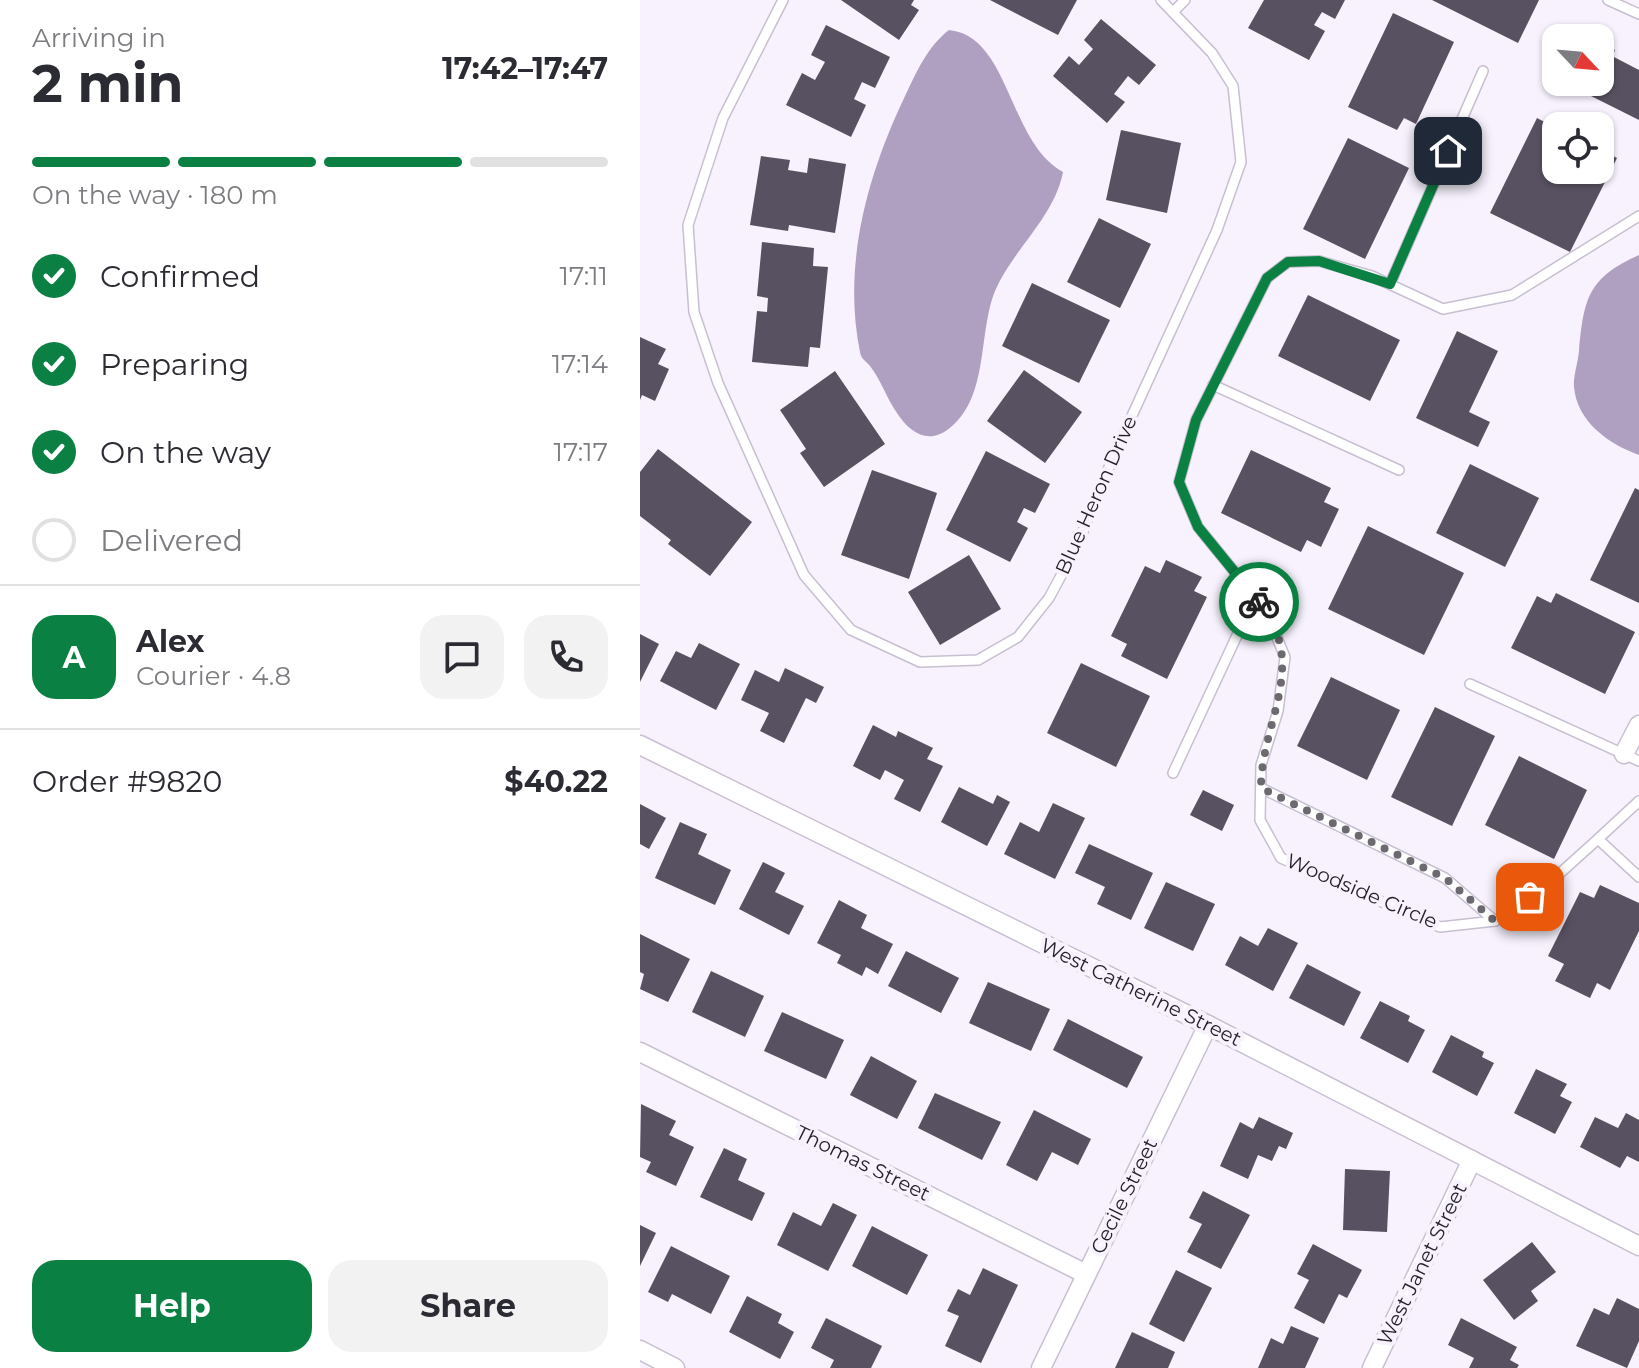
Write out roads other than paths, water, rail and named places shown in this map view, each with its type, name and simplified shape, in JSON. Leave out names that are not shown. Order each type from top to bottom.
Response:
[{"type":"street","points":[[1631,758],[1639,725]]},
{"type":"street","name":"West Catherine Street","points":[[640,745],[1208,1025],[1639,1246]]},
{"type":"street","name":"Cecile Street","points":[[1041,1368],[1208,1025]]},
{"type":"street","name":"Thomas Street","points":[[640,1052],[1086,1274]]},
{"type":"street","name":"West Janet Street","points":[[1372,1368],[1472,1160]]},
{"type":"street","points":[[640,1350],[675,1368]]},
{"type":"lane","name":"Blue Heron Drive","points":[[783,0],[723,118],[688,225],[694,312],[718,383],[804,575],[851,630],[920,662],[978,660],[1018,637],[1049,598],[1077,546],[1119,443],[1217,230],[1241,162],[1233,86],[1212,53],[1161,0]]},
{"type":"lane","points":[[1173,12],[1185,0]]},
{"type":"lane","points":[[1608,0],[1639,14]]},
{"type":"lane","points":[[1390,284],[1483,71]]},
{"type":"lane","name":"Woodside Circle","points":[[1639,216],[1512,295],[1443,309],[1390,284],[1319,261],[1288,262],[1267,278],[1213,385],[1196,420],[1179,482],[1198,527],[1265,609],[1285,657],[1278,711],[1261,765],[1260,820],[1281,858],[1440,927],[1495,921],[1548,884],[1639,801]]},
{"type":"lane","points":[[1213,385],[1399,470]]},
{"type":"lane","points":[[1173,773],[1240,629],[1265,609]]},
{"type":"lane","points":[[1470,684],[1631,758]]},
{"type":"lane","points":[[1261,788],[1445,878],[1495,921]]},
{"type":"lane","points":[[1598,839],[1639,877]]}]
